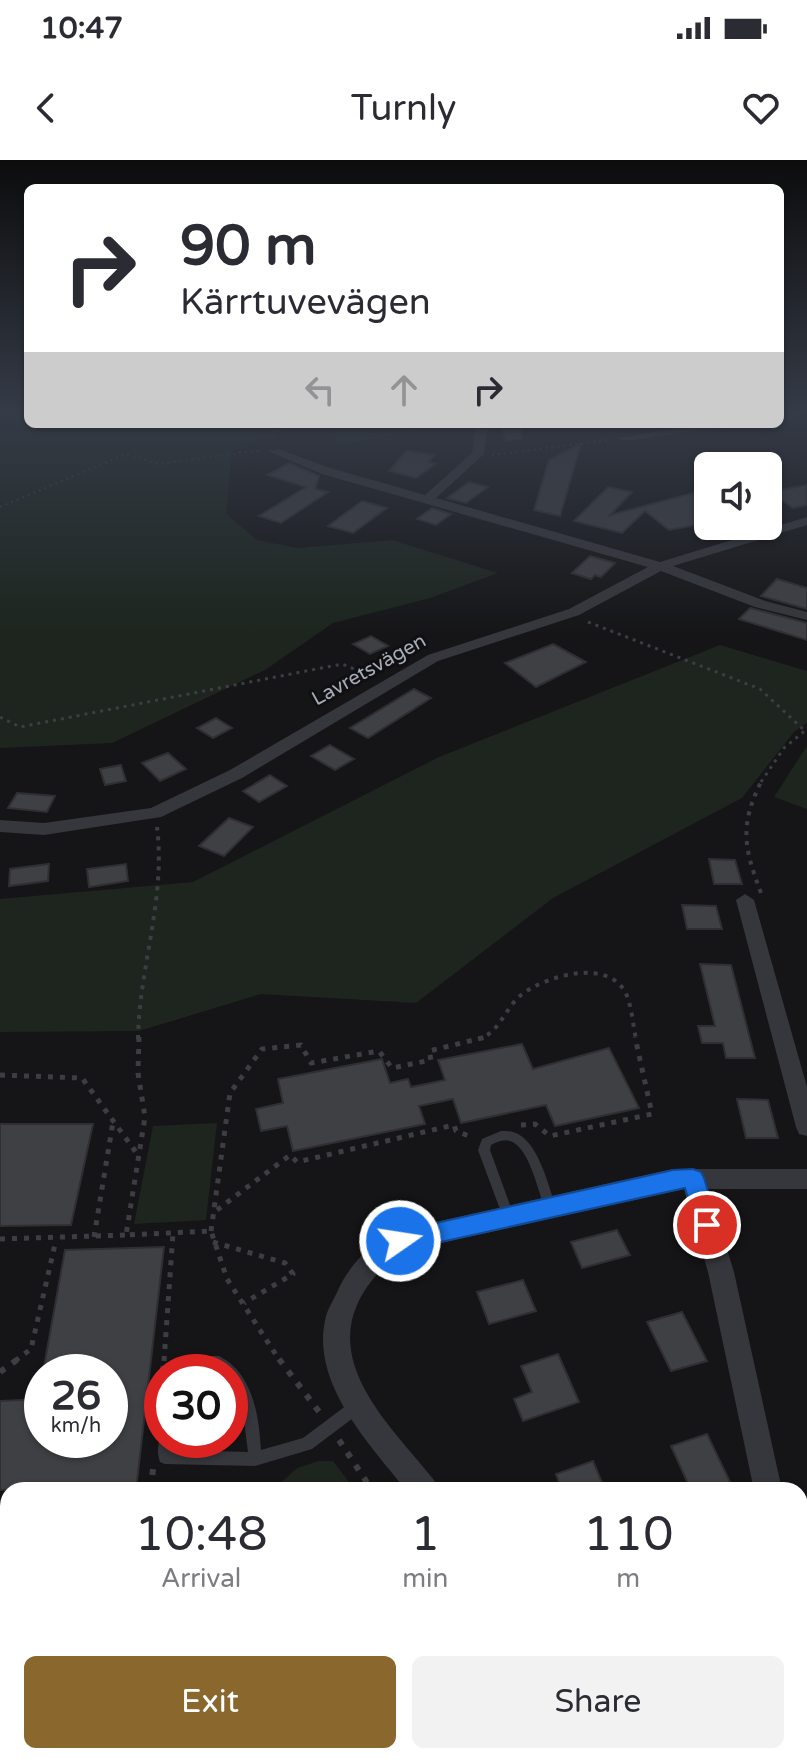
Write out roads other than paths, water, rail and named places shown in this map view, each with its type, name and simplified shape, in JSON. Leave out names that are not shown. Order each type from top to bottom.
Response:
[{"type":"street","points":[[384,487],[660,566],[760,604],[807,616]]},
{"type":"street","points":[[428,499],[442,487]]},
{"type":"street","name":"Lavretsvägen","points":[[0,826],[44,829],[155,813],[236,774],[385,683],[433,658],[567,614],[660,566],[807,521]]},
{"type":"street","points":[[745,900],[807,1127]]},
{"type":"street","points":[[693,1178],[721,1272],[766,1482]]},
{"type":"street","points":[[418,1482],[360,1404],[338,1366],[334,1333],[339,1312],[363,1271],[381,1251],[400,1241],[673,1179],[807,1179]]},
{"type":"lane","points":[[508,1216],[484,1150],[486,1142],[496,1135],[513,1133],[524,1140],[550,1207]]},
{"type":"lane","points":[[248,1403],[252,1415],[255,1459]]},
{"type":"lane","points":[[210,1458],[255,1459],[307,1444],[360,1404]]}]
